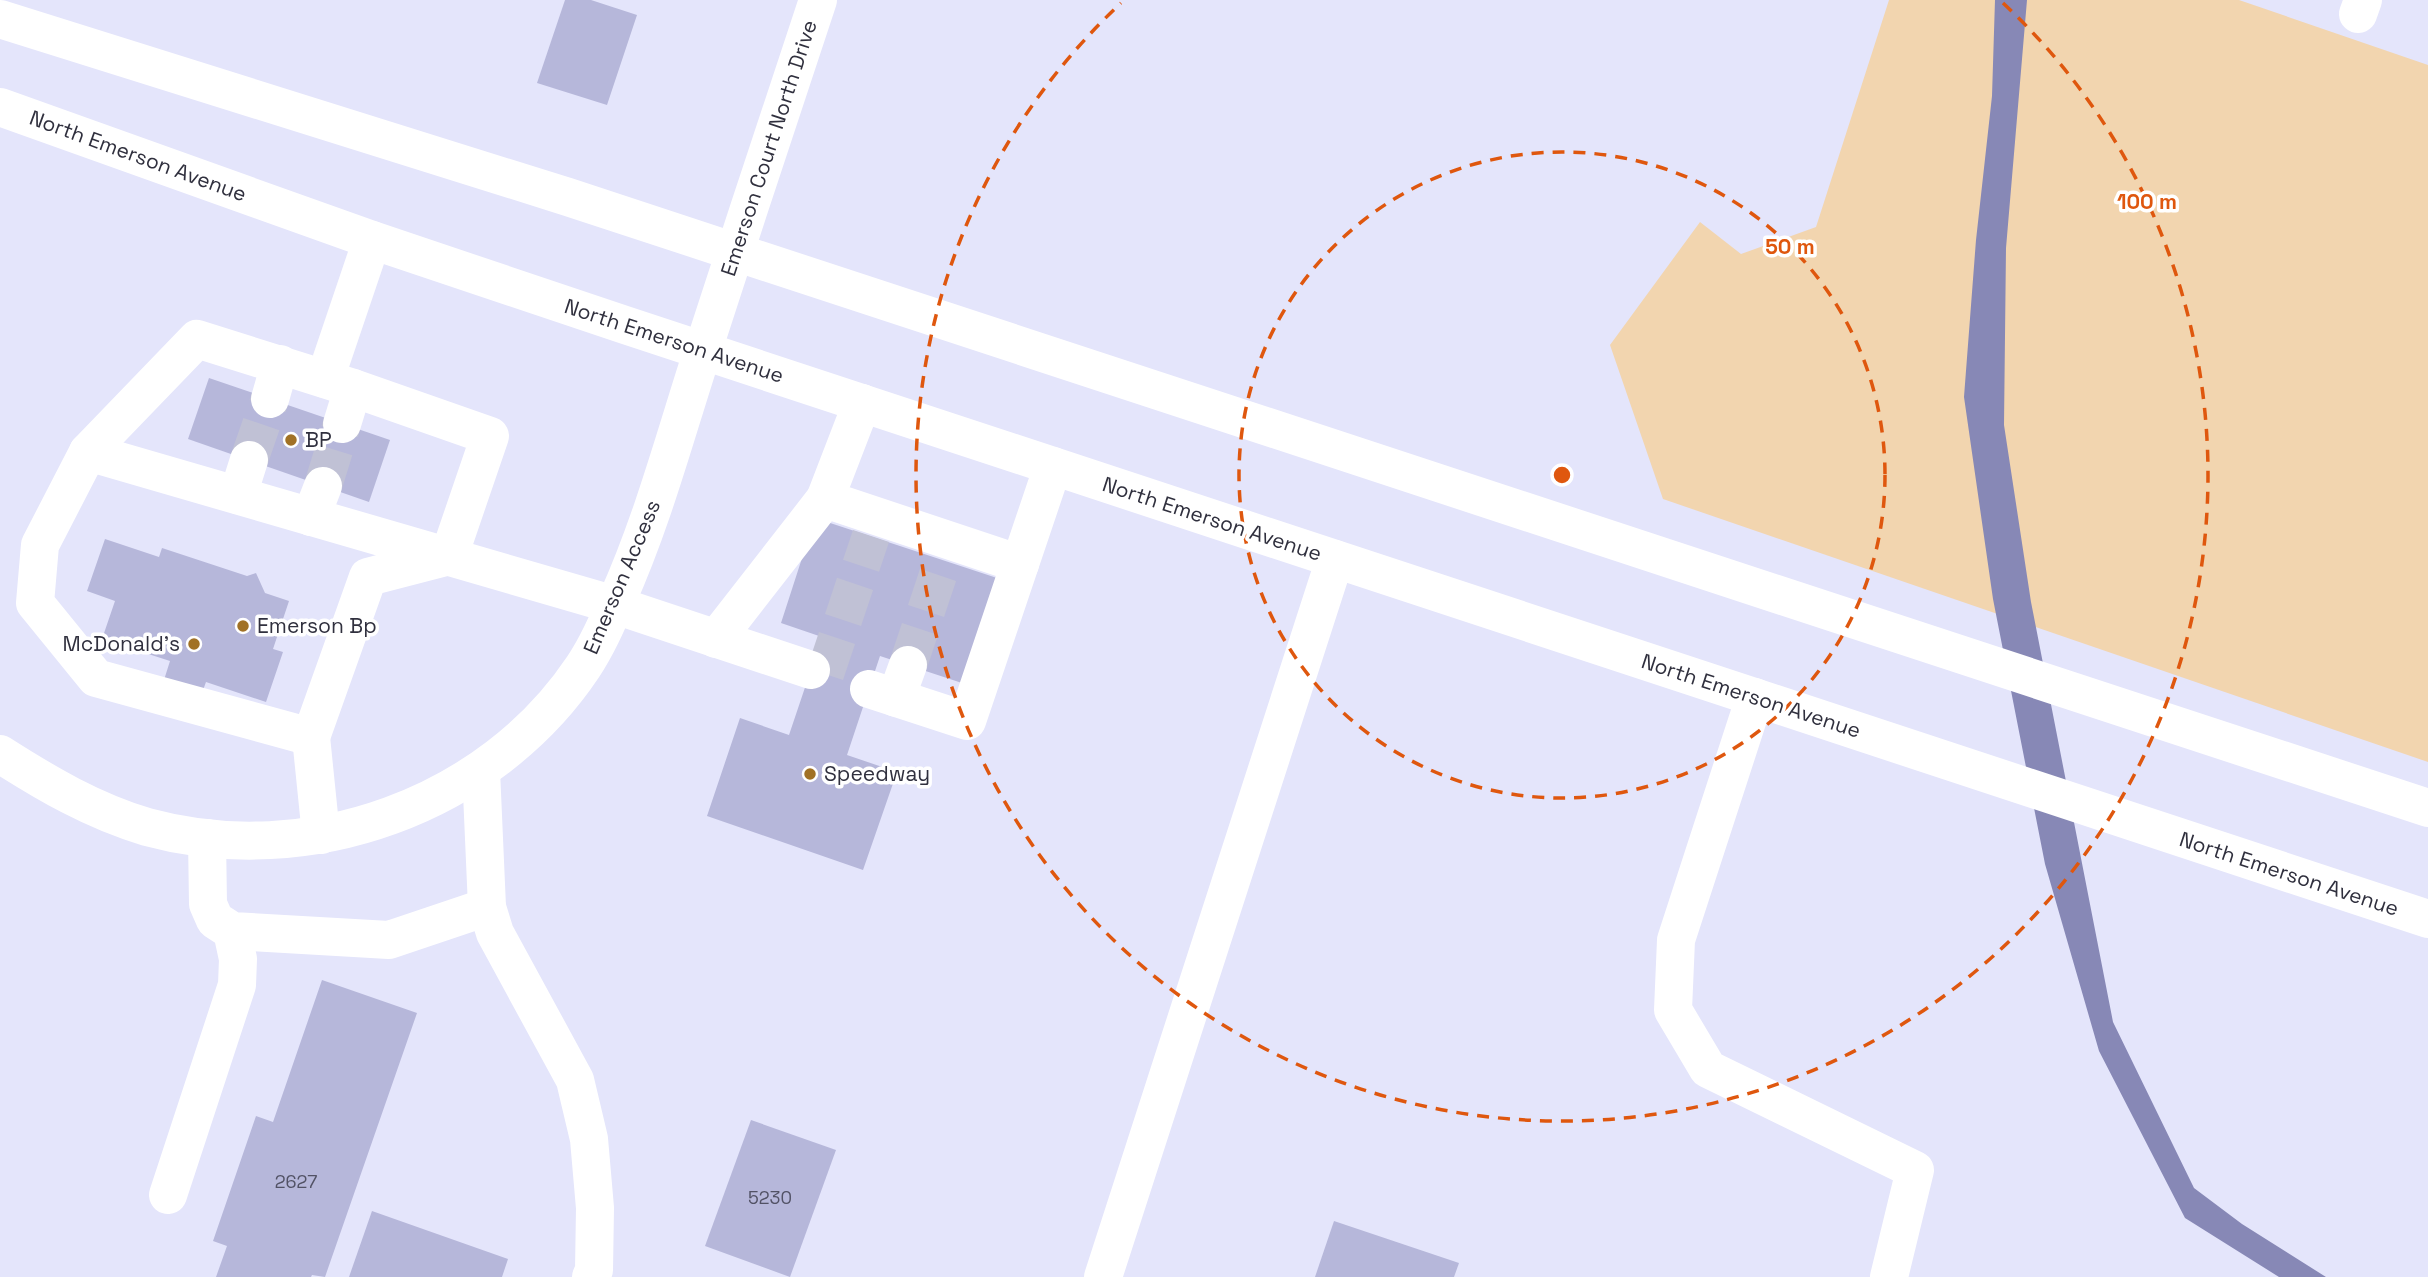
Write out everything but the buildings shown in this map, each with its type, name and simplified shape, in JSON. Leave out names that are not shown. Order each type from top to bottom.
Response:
[{"type":"main road","name":"Emerson Court North Drive","points":[[722,297],[734,253],[818,0]]},
{"type":"main road","points":[[0,19],[182,78],[420,149],[2428,808]]},
{"type":"main road","name":"North Emerson Avenue","points":[[0,107],[372,240],[702,351],[2428,919]]},
{"type":"main road","points":[[342,424],[339,383],[372,240]]},
{"type":"main road","name":"Emerson Access","points":[[0,754],[36,778],[91,807],[145,826],[206,838],[264,841],[321,835],[382,819],[421,805],[481,770],[520,740],[554,705],[584,666],[615,605],[656,500],[702,351],[722,297]]},
{"type":"main road","points":[[311,737],[96,678],[35,603],[40,545],[88,452],[197,339],[275,382],[339,383],[490,436],[449,556]]},
{"type":"main road","points":[[716,639],[825,499],[862,403]]},
{"type":"main road","points":[[88,452],[244,478],[317,501],[449,556],[615,605],[811,670]]},
{"type":"main road","points":[[891,684],[967,722],[1053,466]]},
{"type":"main road","points":[[825,499],[874,526],[946,550],[1020,564]]},
{"type":"main road","points":[[321,835],[311,737],[368,577],[449,556]]},
{"type":"main road","points":[[1103,1277],[1335,559]]},
{"type":"main road","points":[[1755,697],[1676,940],[1673,1010],[1708,1069],[1915,1170],[1889,1277]]},
{"type":"main road","points":[[481,770],[487,907],[495,933],[575,1080],[590,1139],[595,1208],[594,1270],[591,1277]]},
{"type":"main road","points":[[206,838],[208,904],[215,920],[232,931],[389,940],[487,907]]},
{"type":"main road","points":[[168,1195],[237,985],[238,959],[232,931]]},
{"type":"shaded area","points":[[1889,0],[2239,0],[2428,65],[2428,762],[1663,499],[1610,345],[1700,222],[1741,254],[1816,227]]},
{"type":"water","points":[[1995,0],[2027,0],[2006,248],[2004,425],[2031,602],[2113,1022],[2194,1188],[2242,1224],[2326,1277],[2279,1277],[2185,1218],[2099,1051],[2045,864],[1993,599],[1964,397],[1976,240],[1992,96]]},
{"type":"tunnel","points":[[249,460],[270,399]]},
{"type":"tunnel","points":[[323,486],[342,424]]},
{"type":"tunnel","points":[[825,674],[871,536]]},
{"type":"tunnel","points":[[908,665],[943,560]]},
{"type":"place","name":"BP","points":[[291,440]]},
{"type":"place","name":"Emerson Bp","points":[[243,626]]},
{"type":"place","name":"McDonald's","points":[[194,644]]},
{"type":"place","name":"Speedway","points":[[810,774]]}]
